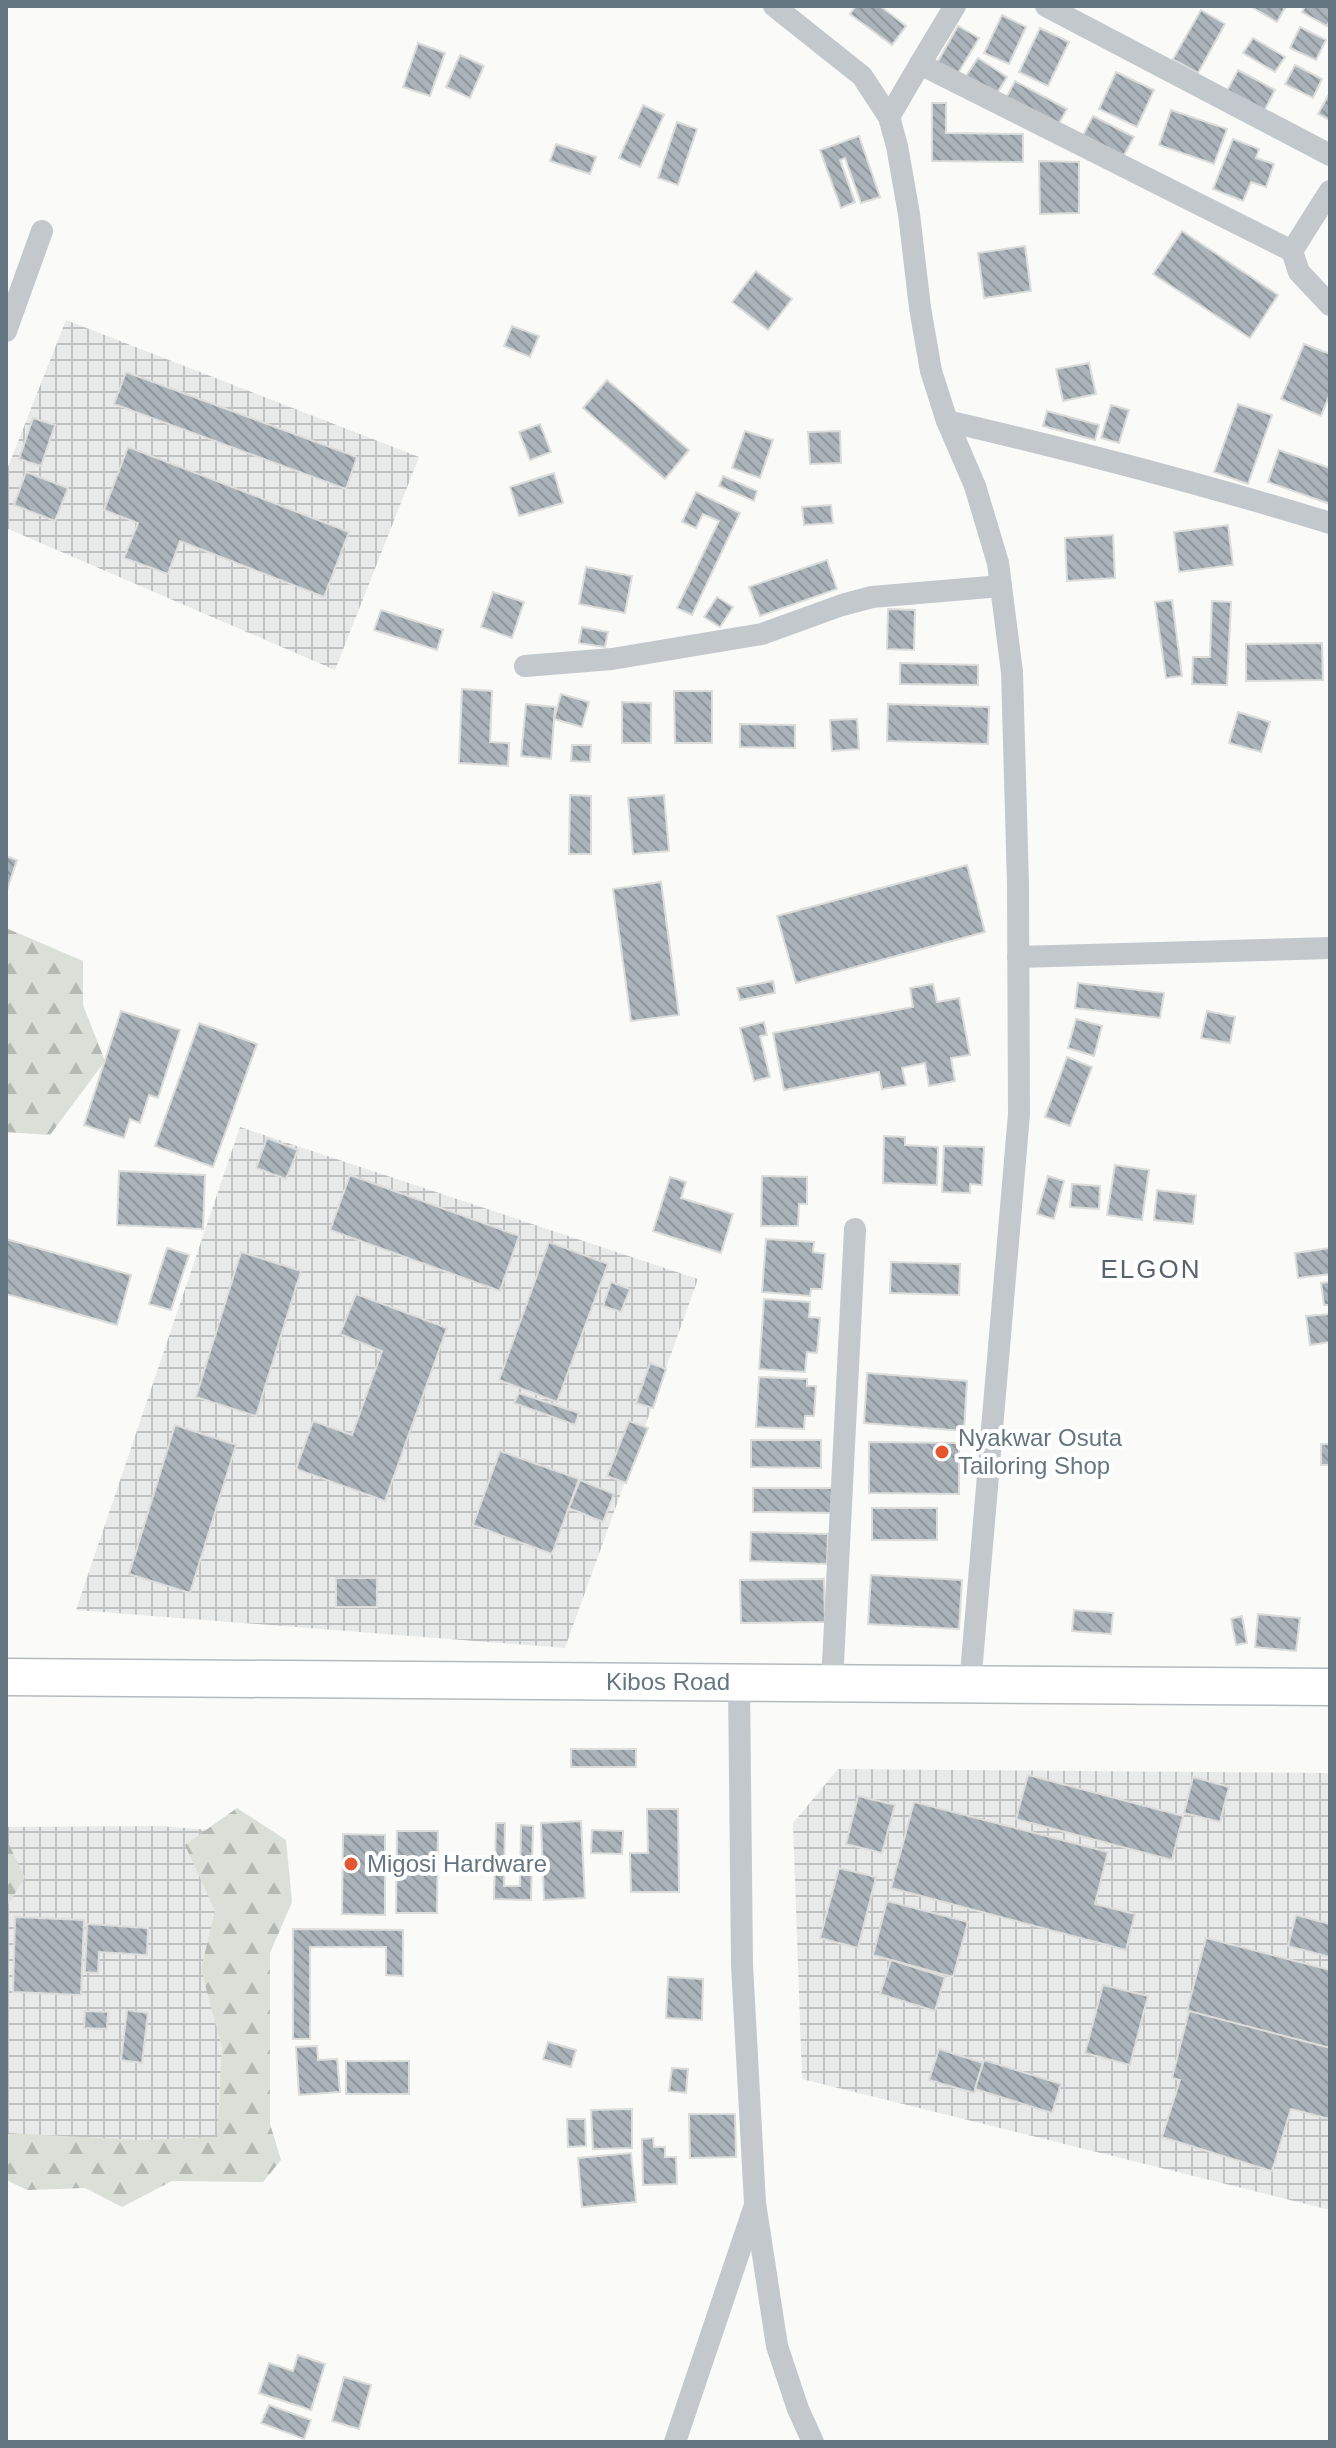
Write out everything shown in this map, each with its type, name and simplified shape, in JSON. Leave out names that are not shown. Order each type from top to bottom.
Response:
[{"type":"main road","name":"Kibos Road","points":[[6,1677],[1330,1687]]},
{"type":"street","points":[[774,6],[862,76],[889,117],[909,214],[931,371],[947,421],[975,486],[998,563],[1012,672],[1019,1114],[970,1685]]},
{"type":"street","points":[[889,117],[955,6]]},
{"type":"street","points":[[1046,6],[1330,155]]},
{"type":"street","points":[[920,64],[1292,251],[1299,272],[1330,305]]},
{"type":"street","points":[[1292,251],[1330,191]]},
{"type":"street","points":[[6,331],[42,231]]},
{"type":"street","points":[[947,421],[1102,458],[1330,523]]},
{"type":"street","points":[[525,666],[612,659],[762,634],[872,597],[1001,586]]},
{"type":"street","points":[[1018,957],[1330,948]]},
{"type":"street","points":[[832,1683],[855,1229]]},
{"type":"street","points":[[739,1683],[742,1965],[755,2203],[777,2346],[798,2409],[813,2442]]},
{"type":"street","points":[[675,2442],[755,2203]]},
{"type":"shaded area","points":[[66,320],[419,457],[335,670],[6,528],[6,472]]},
{"type":"shaded area","points":[[240,1127],[698,1279],[565,1648],[76,1610]]},
{"type":"shaded area","points":[[838,1769],[1330,1773],[1330,2210],[802,2079],[793,1823]]},
{"type":"shaded area","points":[[160,1826],[211,1830],[227,2159],[6,2142],[6,1827]]},
{"type":"green space","points":[[8,929],[83,961],[83,1005],[105,1061],[50,1135],[6,1132]]},
{"type":"green space","points":[[237,1808],[286,1840],[292,1902],[270,1953],[270,2124],[281,2160],[263,2182],[172,2181],[122,2207],[85,2188],[27,2190],[6,2180],[6,2133],[139,2140],[217,2137],[222,2048],[201,1969],[215,1911],[185,1845]]},
{"type":"green space","points":[[6,1839],[25,1877],[6,1908]]},
{"type":"building","points":[[856,6],[880,6],[906,26],[892,45],[850,14]]},
{"type":"building","points":[[1250,6],[1286,6],[1277,22]]},
{"type":"building","points":[[1305,6],[1330,6],[1327,26],[1302,12]]},
{"type":"building","points":[[1201,10],[1225,24],[1198,73],[1173,59]]},
{"type":"building","points":[[1002,15],[1026,27],[1009,64],[984,53]]},
{"type":"building","points":[[958,26],[979,38],[957,75],[937,63]]},
{"type":"building","points":[[1300,27],[1326,40],[1316,60],[1290,48]]},
{"type":"building","points":[[1040,28],[1069,42],[1048,86],[1019,72]]},
{"type":"building","points":[[1253,38],[1285,57],[1275,72],[1243,53]]},
{"type":"building","points":[[418,43],[445,53],[430,96],[403,87]]},
{"type":"building","points":[[460,55],[484,66],[470,98],[446,87]]},
{"type":"building","points":[[978,58],[1007,77],[996,95],[966,76]]},
{"type":"building","points":[[1295,65],[1322,79],[1313,98],[1285,84]]},
{"type":"building","points":[[1238,70],[1275,90],[1263,113],[1226,93]]},
{"type":"building","points":[[1116,72],[1154,90],[1137,127],[1099,109]]},
{"type":"building","points":[[1015,81],[1067,109],[1057,127],[1006,98]]},
{"type":"building","points":[[1330,92],[1330,120],[1318,114]]},
{"type":"building","points":[[932,103],[946,103],[946,133],[1023,134],[1023,162],[932,161]]},
{"type":"building","points":[[643,105],[664,115],[640,167],[619,158]]},
{"type":"building","points":[[1171,110],[1227,129],[1214,164],[1159,145]]},
{"type":"building","points":[[1093,116],[1134,137],[1123,157],[1082,137]]},
{"type":"building","points":[[677,122],[697,129],[678,185],[658,178]]},
{"type":"building","points":[[859,136],[880,197],[861,203],[845,158],[840,160],[855,202],[841,208],[820,150]]},
{"type":"building","points":[[1233,139],[1259,149],[1256,158],[1274,164],[1266,187],[1251,182],[1243,201],[1213,189]]},
{"type":"building","points":[[556,144],[596,157],[590,174],[550,161]]},
{"type":"building","points":[[1039,161],[1079,162],[1079,213],[1040,214]]},
{"type":"building","points":[[1182,231],[1278,295],[1250,338],[1153,274]]},
{"type":"building","points":[[1025,246],[1031,291],[984,298],[978,253]]},
{"type":"building","points":[[756,271],[792,299],[768,330],[732,302]]},
{"type":"building","points":[[512,326],[539,336],[530,357],[504,346]]},
{"type":"building","points":[[1304,344],[1330,354],[1330,394],[1321,416],[1281,399]]},
{"type":"building","points":[[1089,363],[1096,394],[1063,401],[1056,369]]},
{"type":"building","points":[[126,372],[357,457],[346,489],[114,404]]},
{"type":"building","points":[[607,380],[689,450],[665,479],[583,408]]},
{"type":"building","points":[[1238,404],[1272,415],[1248,484],[1214,472]]},
{"type":"building","points":[[1111,405],[1129,410],[1119,443],[1101,438]]},
{"type":"building","points":[[1047,411],[1099,425],[1095,440],[1043,426]]},
{"type":"building","points":[[33,418],[55,425],[41,466],[19,459]]},
{"type":"building","points":[[540,424],[551,452],[530,460],[519,432]]},
{"type":"building","points":[[745,431],[773,440],[760,478],[732,468]]},
{"type":"building","points":[[840,431],[841,463],[810,464],[808,432]]},
{"type":"building","points":[[128,447],[349,532],[324,597],[180,541],[168,574],[124,558],[138,523],[104,510]]},
{"type":"building","points":[[1279,450],[1330,468],[1330,504],[1268,482]]},
{"type":"building","points":[[26,472],[68,488],[55,521],[14,505]]},
{"type":"building","points":[[554,473],[563,503],[519,516],[510,487]]},
{"type":"building","points":[[723,476],[757,491],[754,501],[719,486]]},
{"type":"building","points":[[696,492],[740,513],[692,615],[677,608],[719,521],[703,514],[696,528],[682,522]]},
{"type":"building","points":[[831,505],[833,523],[804,525],[802,507]]},
{"type":"building","points":[[1228,525],[1233,565],[1179,572],[1174,532]]},
{"type":"building","points":[[1113,535],[1115,578],[1067,581],[1065,538]]},
{"type":"building","points":[[827,560],[837,589],[760,616],[749,587]]},
{"type":"building","points":[[586,567],[632,576],[625,613],[579,604]]},
{"type":"building","points":[[493,592],[524,602],[512,638],[481,627]]},
{"type":"building","points":[[717,597],[733,607],[720,627],[704,617]]},
{"type":"building","points":[[1172,600],[1182,676],[1166,678],[1155,602]]},
{"type":"building","points":[[1212,601],[1231,602],[1227,685],[1192,684],[1193,657],[1210,657]]},
{"type":"building","points":[[888,609],[915,610],[914,650],[887,649]]},
{"type":"building","points":[[381,610],[443,630],[437,650],[374,630]]},
{"type":"building","points":[[582,627],[608,632],[605,647],[579,643]]},
{"type":"building","points":[[1322,643],[1323,680],[1246,681],[1246,644]]},
{"type":"building","points":[[900,663],[978,665],[978,685],[900,684]]},
{"type":"building","points":[[462,689],[492,691],[490,742],[509,743],[508,766],[459,763]]},
{"type":"building","points":[[674,691],[712,691],[712,743],[675,743]]},
{"type":"building","points":[[561,694],[589,702],[582,727],[554,719]]},
{"type":"building","points":[[622,702],[651,703],[651,743],[622,743]]},
{"type":"building","points":[[526,704],[555,707],[551,759],[521,756]]},
{"type":"building","points":[[888,704],[989,707],[988,744],[887,741]]},
{"type":"building","points":[[1238,712],[1270,722],[1261,752],[1229,743]]},
{"type":"building","points":[[857,719],[859,749],[832,751],[830,720]]},
{"type":"building","points":[[740,724],[795,725],[795,748],[740,747]]},
{"type":"building","points":[[572,745],[591,745],[590,762],[571,761]]},
{"type":"building","points":[[570,795],[591,796],[591,854],[569,854]]},
{"type":"building","points":[[664,795],[669,851],[633,854],[628,798]]},
{"type":"building","points":[[6,856],[17,860],[6,893]]},
{"type":"building","points":[[967,865],[985,932],[796,983],[777,916]]},
{"type":"building","points":[[661,882],[679,1015],[631,1021],[613,889]]},
{"type":"building","points":[[773,981],[775,993],[740,1000],[737,988]]},
{"type":"building","points":[[1078,983],[1164,993],[1160,1018],[1075,1008]]},
{"type":"building","points":[[933,984],[937,1002],[959,998],[970,1055],[951,1058],[955,1081],[929,1086],[925,1063],[902,1068],[906,1085],[882,1089],[879,1072],[784,1090],[773,1033],[913,1007],[910,988]]},
{"type":"building","points":[[121,1011],[180,1030],[158,1098],[149,1095],[140,1123],[130,1119],[124,1138],[84,1125]]},
{"type":"building","points":[[1207,1011],[1235,1017],[1230,1043],[1201,1038]]},
{"type":"building","points":[[1076,1019],[1102,1026],[1094,1056],[1068,1048]]},
{"type":"building","points":[[764,1022],[767,1035],[760,1036],[770,1077],[754,1081],[740,1028]]},
{"type":"building","points":[[199,1023],[257,1044],[213,1167],[155,1146]]},
{"type":"building","points":[[1067,1057],[1092,1067],[1070,1126],[1045,1117]]},
{"type":"building","points":[[884,1136],[905,1137],[905,1145],[938,1147],[937,1185],[883,1183]]},
{"type":"building","points":[[267,1138],[298,1150],[286,1179],[256,1168]]},
{"type":"building","points":[[944,1146],[984,1147],[982,1185],[970,1184],[970,1193],[942,1192]]},
{"type":"building","points":[[1115,1165],[1149,1170],[1142,1220],[1107,1215]]},
{"type":"building","points":[[119,1171],[205,1175],[203,1229],[117,1225]]},
{"type":"building","points":[[350,1175],[519,1236],[500,1291],[330,1230]]},
{"type":"building","points":[[762,1176],[807,1177],[807,1204],[799,1204],[798,1226],[761,1226]]},
{"type":"building","points":[[1048,1176],[1064,1181],[1054,1219],[1037,1214]]},
{"type":"building","points":[[670,1177],[686,1182],[681,1198],[733,1214],[721,1253],[653,1231]]},
{"type":"building","points":[[1072,1184],[1100,1186],[1099,1209],[1070,1207]]},
{"type":"building","points":[[1157,1190],[1196,1195],[1193,1224],[1154,1220]]},
{"type":"building","points":[[6,1239],[131,1275],[117,1325],[6,1294]]},
{"type":"building","points":[[766,1239],[814,1242],[813,1252],[825,1254],[822,1289],[811,1289],[810,1296],[762,1292]]},
{"type":"building","points":[[549,1242],[608,1264],[557,1402],[499,1380]]},
{"type":"building","points":[[167,1248],[189,1255],[171,1310],[149,1304]]},
{"type":"building","points":[[1330,1248],[1330,1274],[1298,1278],[1295,1253]]},
{"type":"building","points":[[241,1252],[301,1271],[256,1416],[196,1397]]},
{"type":"building","points":[[891,1262],[960,1264],[959,1295],[890,1293]]},
{"type":"building","points":[[611,1282],[630,1289],[621,1312],[603,1306]]},
{"type":"building","points":[[1330,1282],[1330,1305],[1324,1305],[1321,1283]]},
{"type":"building","points":[[356,1294],[447,1328],[385,1501],[296,1469],[313,1421],[352,1435],[382,1351],[340,1334]]},
{"type":"building","points":[[764,1299],[810,1302],[809,1317],[820,1318],[817,1353],[807,1352],[805,1372],[759,1369]]},
{"type":"building","points":[[1330,1314],[1330,1342],[1310,1345],[1306,1316]]},
{"type":"building","points":[[650,1363],[666,1369],[653,1408],[636,1403]]},
{"type":"building","points":[[867,1373],[967,1381],[964,1431],[864,1423]]},
{"type":"building","points":[[759,1377],[807,1379],[807,1386],[816,1386],[814,1416],[805,1416],[804,1429],[756,1427]]},
{"type":"building","points":[[519,1393],[579,1413],[575,1425],[514,1403]]},
{"type":"building","points":[[629,1421],[648,1428],[626,1483],[607,1476]]},
{"type":"building","points":[[175,1425],[236,1445],[190,1593],[129,1574]]},
{"type":"building","points":[[751,1440],[821,1440],[821,1468],[751,1467]]},
{"type":"building","points":[[869,1442],[959,1443],[959,1494],[869,1493]]},
{"type":"building","points":[[1321,1444],[1330,1444],[1330,1465],[1321,1465]]},
{"type":"building","points":[[500,1451],[579,1479],[552,1554],[473,1525]]},
{"type":"building","points":[[580,1480],[614,1494],[603,1522],[569,1508]]},
{"type":"building","points":[[753,1488],[835,1488],[834,1513],[753,1512]]},
{"type":"building","points":[[872,1508],[937,1508],[937,1540],[872,1540]]},
{"type":"building","points":[[751,1532],[828,1534],[827,1564],[750,1561]]},
{"type":"building","points":[[871,1575],[962,1580],[959,1629],[868,1624]]},
{"type":"building","points":[[336,1578],[377,1578],[377,1607],[336,1607]]},
{"type":"building","points":[[824,1579],[825,1622],[741,1623],[740,1580]]},
{"type":"building","points":[[1074,1610],[1113,1613],[1111,1634],[1072,1631]]},
{"type":"building","points":[[1258,1614],[1300,1618],[1296,1651],[1255,1647]]},
{"type":"building","points":[[1242,1616],[1247,1643],[1236,1645],[1231,1619]]},
{"type":"building","points":[[571,1749],[636,1749],[636,1767],[571,1767]]},
{"type":"building","points":[[1028,1775],[1183,1816],[1172,1860],[1016,1819]]},
{"type":"building","points":[[1193,1777],[1229,1787],[1220,1822],[1184,1813]]},
{"type":"building","points":[[858,1796],[895,1805],[882,1853],[846,1844]]},
{"type":"building","points":[[914,1802],[1108,1852],[1095,1904],[1135,1914],[1126,1950],[891,1888]]},
{"type":"building","points":[[647,1809],[678,1809],[679,1892],[631,1892],[630,1853],[648,1853]]},
{"type":"building","points":[[581,1821],[585,1898],[544,1900],[541,1823]]},
{"type":"building","points":[[496,1823],[505,1823],[504,1886],[520,1886],[521,1825],[533,1826],[531,1900],[494,1899]]},
{"type":"building","points":[[592,1830],[623,1831],[622,1854],[591,1853]]},
{"type":"building","points":[[397,1831],[438,1831],[437,1913],[396,1913]]},
{"type":"building","points":[[343,1834],[385,1835],[385,1915],[342,1914]]},
{"type":"building","points":[[839,1868],[876,1877],[858,1948],[820,1938]]},
{"type":"building","points":[[887,1901],[968,1922],[953,1977],[873,1955]]},
{"type":"building","points":[[1296,1915],[1330,1924],[1330,1957],[1288,1946]]},
{"type":"building","points":[[15,1917],[84,1920],[81,1995],[13,1992]]},
{"type":"building","points":[[87,1924],[148,1928],[147,1955],[99,1952],[98,1973],[85,1972]]},
{"type":"building","points":[[293,1929],[403,1930],[403,1976],[386,1975],[386,1947],[310,1947],[310,2039],[293,2039]]},
{"type":"building","points":[[1206,1938],[1330,1970],[1330,2048],[1187,2011]]},
{"type":"building","points":[[891,1960],[945,1977],[935,2011],[880,1994]]},
{"type":"building","points":[[668,1977],[703,1979],[702,2020],[666,2018]]},
{"type":"building","points":[[1103,1985],[1148,1996],[1130,2065],[1085,2053]]},
{"type":"building","points":[[127,2010],[148,2013],[142,2063],[121,2060]]},
{"type":"building","points":[[85,2011],[108,2012],[107,2029],[84,2028]]},
{"type":"building","points":[[1189,2011],[1330,2048],[1330,2119],[1291,2109],[1272,2171],[1162,2137],[1180,2080],[1172,2078]]},
{"type":"building","points":[[548,2042],[576,2050],[571,2067],[543,2059]]},
{"type":"building","points":[[317,2046],[318,2060],[337,2059],[340,2092],[299,2095],[296,2047]]},
{"type":"building","points":[[939,2049],[983,2063],[974,2093],[929,2080]]},
{"type":"building","points":[[984,2060],[1061,2084],[1052,2113],[975,2089]]},
{"type":"building","points":[[346,2061],[409,2061],[409,2094],[346,2094]]},
{"type":"building","points":[[672,2068],[688,2069],[686,2093],[669,2091]]},
{"type":"building","points":[[632,2109],[632,2148],[593,2149],[591,2110]]},
{"type":"building","points":[[689,2114],[735,2114],[736,2157],[690,2158]]},
{"type":"building","points":[[567,2119],[585,2119],[586,2146],[568,2147]]},
{"type":"building","points":[[653,2138],[654,2147],[665,2147],[665,2157],[676,2157],[677,2184],[643,2185],[642,2139]]},
{"type":"building","points":[[631,2153],[636,2202],[582,2207],[578,2158]]},
{"type":"building","points":[[298,2355],[325,2364],[311,2410],[259,2393],[269,2363],[293,2371]]},
{"type":"building","points":[[344,2377],[371,2385],[359,2429],[332,2421]]},
{"type":"building","points":[[269,2405],[311,2420],[304,2439],[261,2423]]},
{"type":"place","name":"Nyakwar Osuta Tailoring Shop","points":[[942,1452]]},
{"type":"place","name":"Migosi Hardware","points":[[351,1864]]},
{"type":"district","name":"ELGON","points":[[1151,1269]]}]
